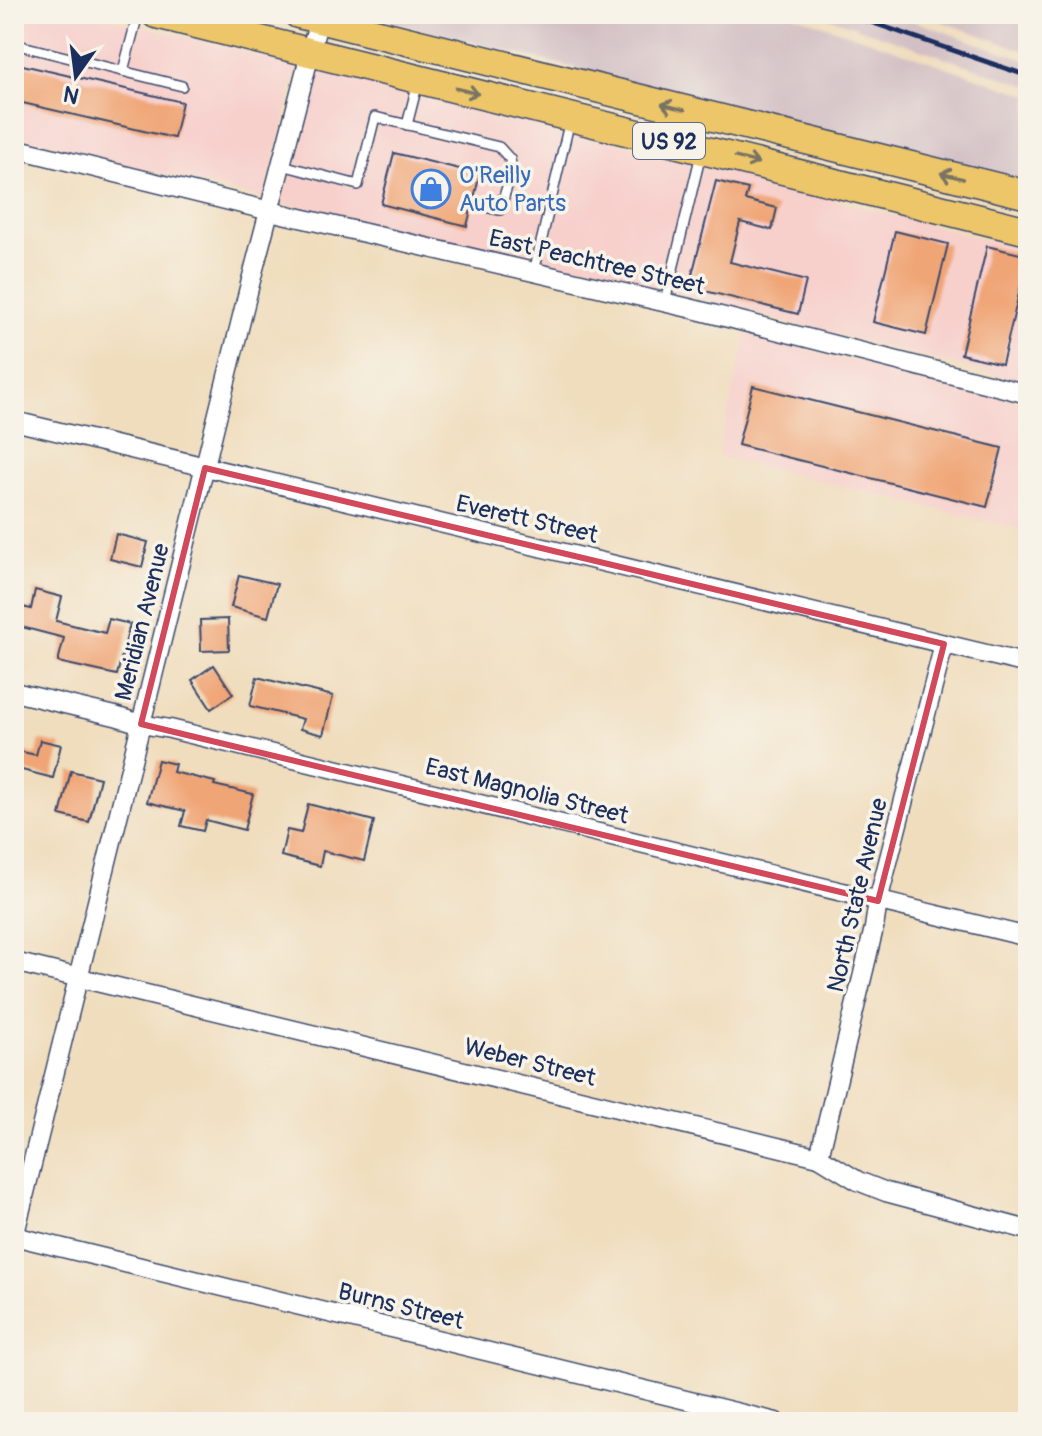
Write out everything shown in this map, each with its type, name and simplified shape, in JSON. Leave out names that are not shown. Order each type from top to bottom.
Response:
[{"type":"main road","name":"US 92","points":[[156,14],[1028,231]]},
{"type":"main road","name":"US 92","points":[[308,17],[1028,195]]},
{"type":"main road","points":[[817,178],[825,144]]},
{"type":"street","name":"Meridian Avenue","points":[[14,1236],[310,53],[308,17]]},
{"type":"street","name":"East Peachtree Street","points":[[14,148],[665,302],[1028,394]]},
{"type":"street","name":"Everett Street","points":[[14,421],[1028,664]]},
{"type":"street","name":"North State Avenue","points":[[819,1157],[878,901],[944,644]]},
{"type":"street","name":"East Magnolia Street","points":[[14,692],[1028,937]]},
{"type":"street","name":"Weber Street","points":[[14,962],[819,1157],[858,1181],[886,1192],[1028,1230]]},
{"type":"street","name":"Burns Street","points":[[14,1236],[776,1422]]},
{"type":"lane","points":[[123,71],[138,14]]},
{"type":"lane","points":[[14,44],[182,86]]},
{"type":"lane","points":[[407,125],[418,79]]},
{"type":"lane","points":[[282,165],[358,185],[375,117],[499,147],[510,159],[512,170],[500,210],[485,207]]},
{"type":"lane","points":[[534,272],[571,117]]},
{"type":"lane","points":[[665,302],[703,149]]},
{"type":"highlighted area","points":[[205,468],[944,644],[878,901],[141,724]]},
{"type":"shaded area","points":[[14,14],[92,14],[298,64],[264,199],[14,138]]},
{"type":"shaded area","points":[[360,14],[791,14],[1028,95],[1028,182]]},
{"type":"shaded area","points":[[818,14],[894,14],[1028,61],[1028,86]]},
{"type":"shaded area","points":[[920,14],[1028,14],[1028,52]]},
{"type":"shaded area","points":[[316,68],[559,127],[1028,251],[1028,383],[691,298],[281,203]]},
{"type":"shaded area","points":[[747,334],[1028,404],[1028,531],[717,456]]},
{"type":"building","points":[[14,63],[182,102],[174,138],[14,101]]},
{"type":"building","name":"O'Reilly Auto Parts","points":[[394,153],[480,174],[467,226],[381,204]]},
{"type":"building","points":[[716,181],[748,189],[745,200],[777,208],[772,230],[740,222],[730,262],[806,281],[798,314],[689,287]]},
{"type":"building","points":[[895,231],[948,244],[926,335],[873,322]]},
{"type":"building","points":[[987,246],[1028,256],[1002,364],[961,354]]},
{"type":"building","points":[[753,386],[1002,448],[987,507],[738,445]]},
{"type":"building","points":[[116,534],[148,542],[142,567],[110,559]]},
{"type":"building","points":[[239,575],[277,584],[268,617],[231,607]]},
{"type":"building","points":[[35,590],[62,597],[56,621],[105,633],[109,619],[130,624],[117,675],[58,662],[64,638],[14,625],[14,605],[31,609]]},
{"type":"building","points":[[228,619],[229,650],[201,651],[200,620]]},
{"type":"building","points":[[214,665],[233,694],[211,709],[192,680]]},
{"type":"building","points":[[257,677],[333,696],[323,735],[300,729],[303,719],[250,706]]},
{"type":"building","points":[[40,740],[61,745],[53,778],[14,768],[14,750],[36,755]]},
{"type":"building","points":[[158,760],[175,764],[173,772],[253,794],[244,830],[206,820],[203,831],[181,826],[185,811],[147,802]]},
{"type":"building","points":[[71,771],[100,778],[89,822],[60,815]]},
{"type":"building","points":[[308,804],[374,821],[364,861],[323,851],[320,866],[281,856],[287,830],[301,833]]},
{"type":"railway","points":[[847,14],[1028,76]]},
{"type":"place","name":"O'Reilly Auto Parts","points":[[431,189]]}]
